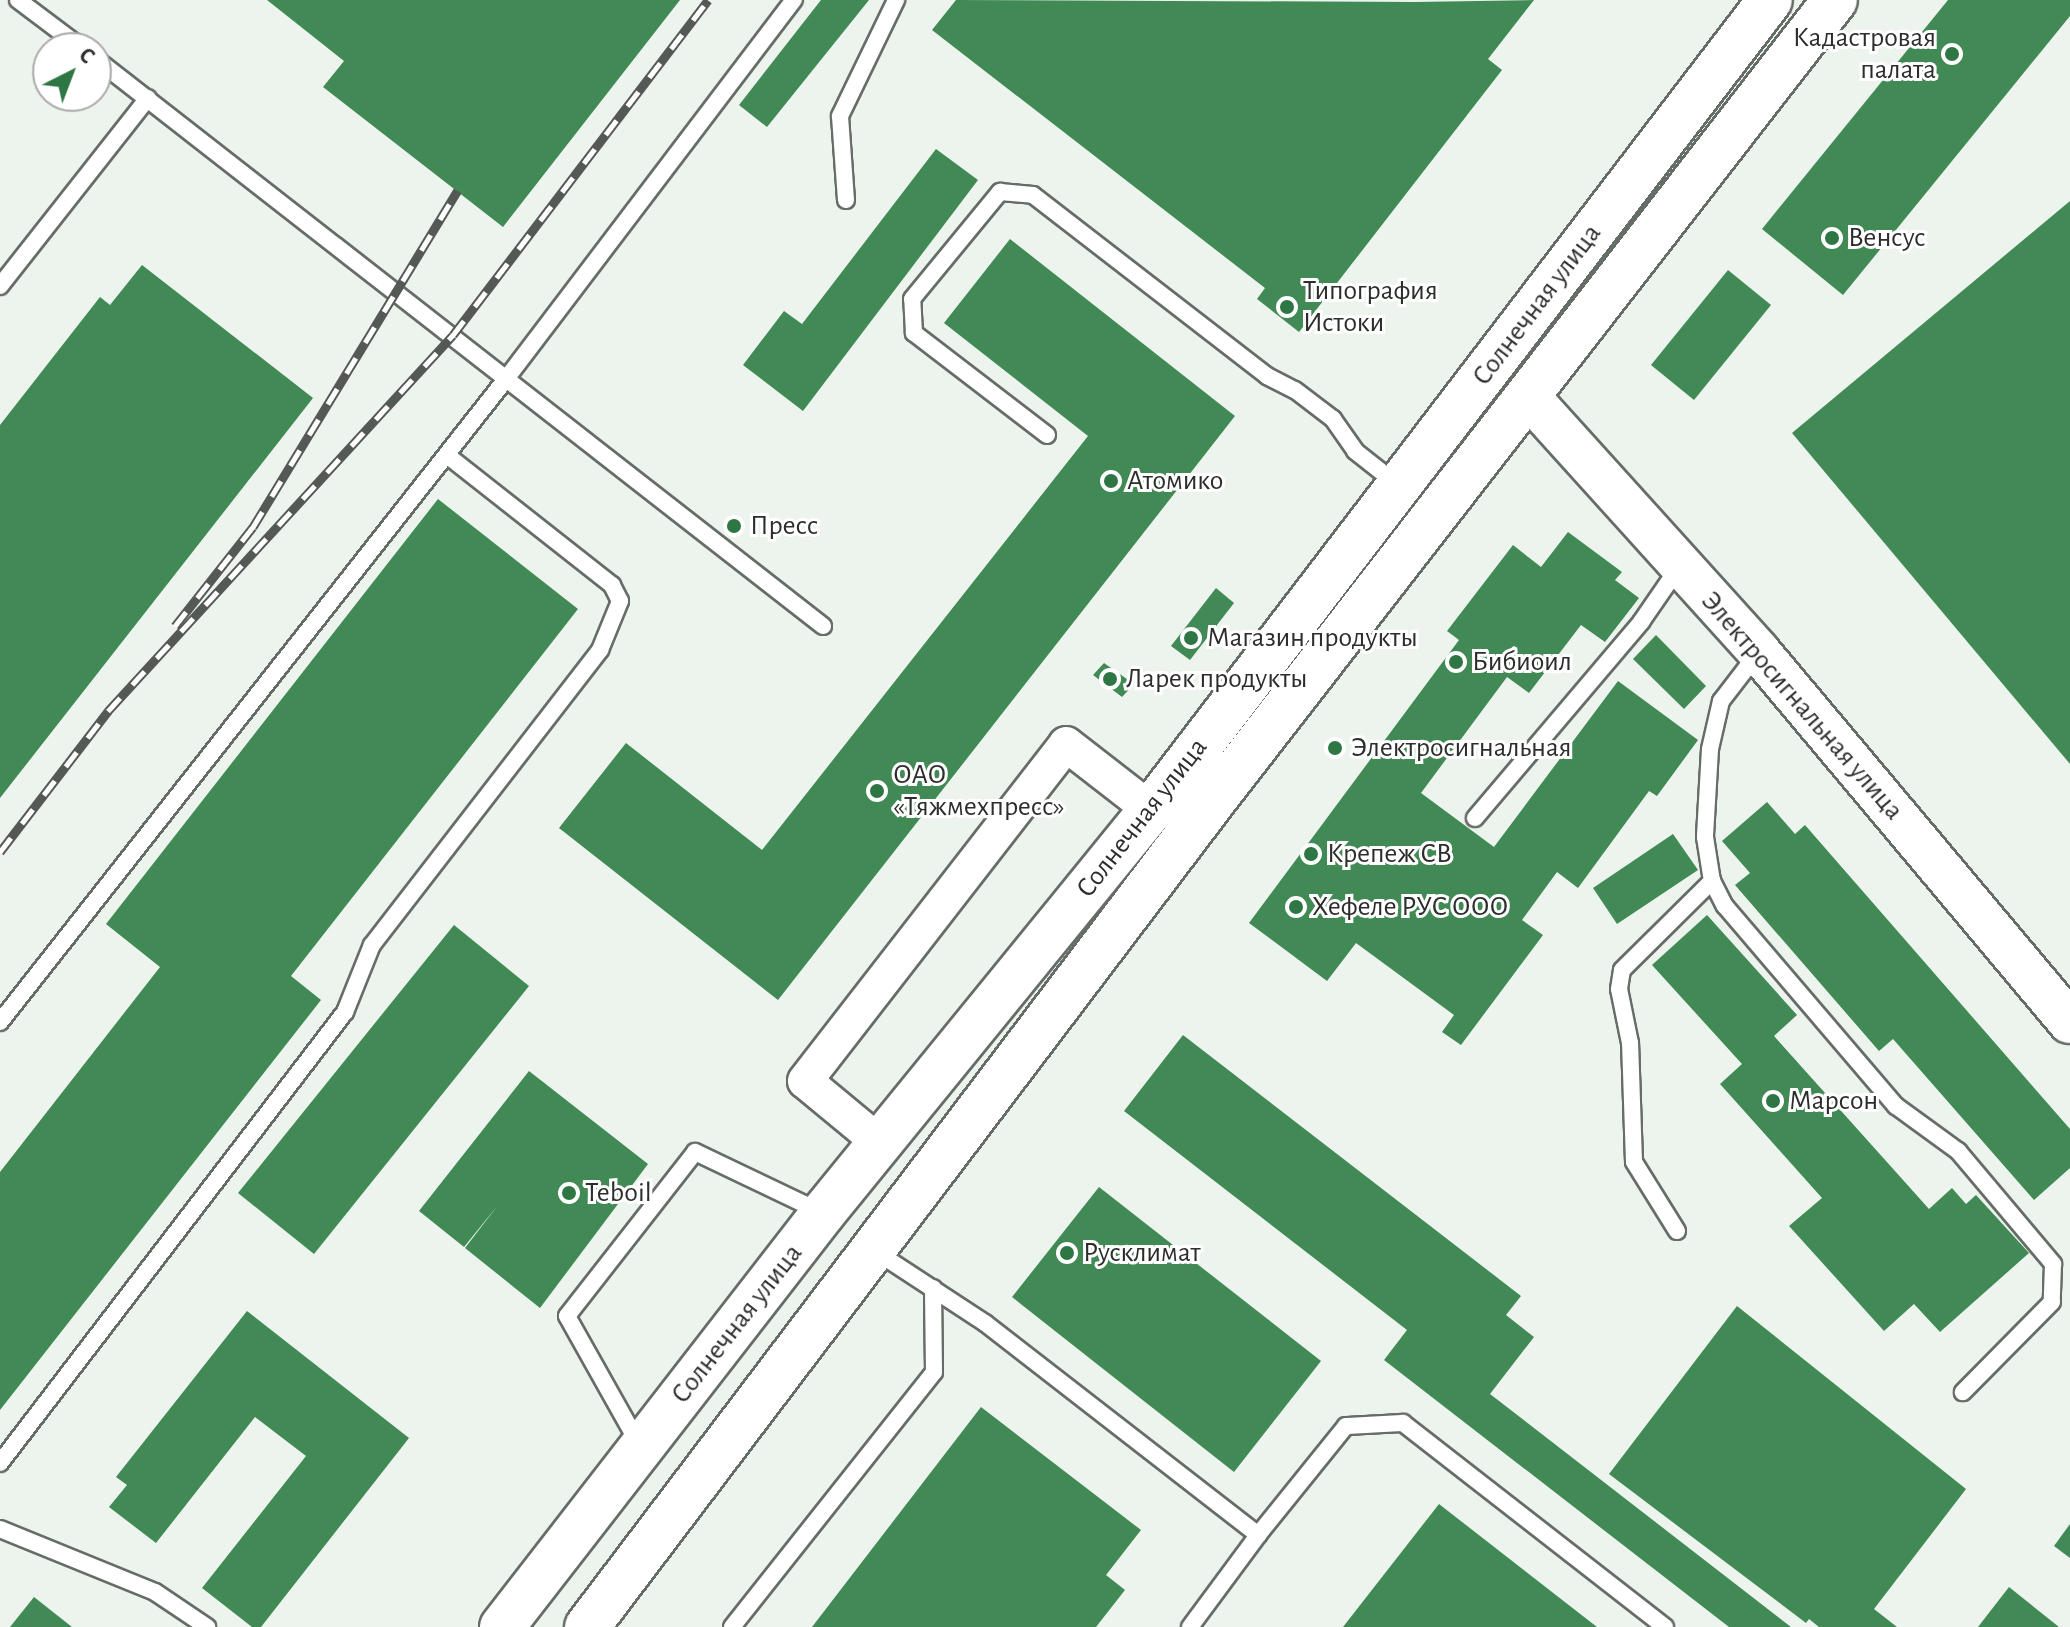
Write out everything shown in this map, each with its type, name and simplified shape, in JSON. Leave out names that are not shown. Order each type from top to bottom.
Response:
[{"type":"main road","name":"Солнечная улица","points":[[502,1627],[823,1213],[1151,810],[1770,0]]},
{"type":"main road","name":"Солнечная улица","points":[[587,1627],[1528,396],[1835,0]]},
{"type":"main road","points":[[1490,367],[1528,396]]},
{"type":"street","name":"Электросигнальная улица","points":[[1528,396],[1759,652],[2070,1022]]},
{"type":"street","points":[[880,1143],[805,1081],[1066,744],[1151,810]]},
{"type":"lane","points":[[18,0],[61,32]]},
{"type":"lane","points":[[0,1022],[447,455],[794,0]]},
{"type":"lane","points":[[846,200],[840,116],[896,0]]},
{"type":"lane","points":[[112,71],[823,626]]},
{"type":"lane","points":[[0,286],[148,98]]},
{"type":"lane","points":[[1047,435],[914,333],[912,299],[1000,192],[1033,195],[1267,376],[1295,390],[1333,419],[1355,451],[1399,486]]},
{"type":"lane","points":[[0,1463],[345,1012],[372,945],[600,650],[620,601],[612,585],[447,455]]},
{"type":"lane","points":[[1475,818],[1641,622],[1680,566]]},
{"type":"lane","points":[[1759,652],[1721,701],[1710,749],[1705,837],[1712,881],[1725,906],[1896,1106],[1958,1151],[2053,1264],[2052,1302],[1963,1392]]},
{"type":"lane","points":[[1677,1231],[1634,1162],[1630,1043],[1619,989],[1622,970],[1712,881]]},
{"type":"lane","points":[[641,1448],[567,1316],[695,1152],[823,1213]]},
{"type":"lane","points":[[874,1250],[933,1288],[1258,1535]]},
{"type":"lane","points":[[732,1627],[934,1372],[933,1288]]},
{"type":"lane","points":[[1190,1627],[1258,1535],[1346,1426],[1403,1423],[1665,1627]]},
{"type":"lane","points":[[0,1529],[155,1592],[207,1627]]},
{"type":"building","points":[[267,0],[680,0],[503,227],[323,87],[344,61]]},
{"type":"building","points":[[821,0],[869,0],[767,127],[739,105]]},
{"type":"building","points":[[956,0],[1534,0],[1488,59],[1502,70],[1299,332],[1257,299],[1265,288],[932,30]]},
{"type":"building","points":[[1948,0],[2070,0],[2070,16],[1843,295],[1762,229]]},
{"type":"building","points":[[936,149],[978,180],[803,411],[743,365],[784,311],[802,324]]},
{"type":"building","points":[[2070,201],[2070,764],[1792,433]]},
{"type":"building","points":[[1010,239],[1235,416],[778,1000],[559,828],[626,743],[762,850],[1088,436],[944,323]]},
{"type":"building","points":[[142,265],[313,398],[0,798],[0,425],[100,297],[110,305]]},
{"type":"building","points":[[1728,270],[1771,305],[1694,400],[1651,365]]},
{"type":"building","points":[[438,499],[578,609],[291,976],[321,1000],[0,1410],[0,1172],[160,967],[106,924]]},
{"type":"building","points":[[1568,532],[1622,572],[1615,580],[1639,598],[1605,642],[1581,625],[1529,693],[1507,677],[1421,793],[1494,847],[1618,681],[1698,740],[1657,796],[1649,791],[1578,888],[1557,872],[1522,920],[1543,935],[1461,1045],[1442,1032],[1454,1015],[1356,943],[1327,981],[1249,923],[1459,640],[1447,631],[1513,545],[1541,567]]},
{"type":"building","points":[[1216,588],[1234,603],[1190,660],[1171,646]]},
{"type":"building","points":[[1656,635],[1706,686],[1684,709],[1633,659]]},
{"type":"building","points":[[1104,663],[1134,684],[1122,697],[1093,675]]},
{"type":"building","points":[[1767,802],[1795,834],[1805,825],[2070,1129],[2070,1168],[2034,1200],[1893,1039],[1879,1051],[1735,885],[1750,873],[1722,841]]},
{"type":"building","points":[[1673,834],[1698,870],[1617,924],[1593,888]]},
{"type":"building","points":[[1707,915],[1797,1015],[1774,1036],[1929,1209],[1952,1188],[1966,1204],[1976,1195],[2029,1253],[1940,1332],[1914,1304],[1884,1331],[1789,1226],[1822,1198],[1720,1084],[1742,1064],[1652,965]]},
{"type":"building","points":[[454,925],[529,986],[314,1254],[238,1193]]},
{"type":"building","points":[[1183,1035],[1521,1296],[1506,1315],[1534,1337],[1490,1394],[1791,1627],[1729,1627],[1384,1360],[1407,1330],[1124,1111]]},
{"type":"building","points":[[529,1071],[648,1164],[540,1308],[465,1248],[498,1205],[464,1247],[419,1211]]},
{"type":"building","points":[[1099,1187],[1321,1361],[1234,1472],[1012,1297]]},
{"type":"building","points":[[1737,1306],[1966,1489],[1874,1609],[1897,1627],[1819,1627],[1809,1619],[1806,1623],[1609,1474]]},
{"type":"building","points":[[247,1311],[409,1438],[261,1627],[252,1627],[202,1588],[306,1456],[255,1417],[156,1543],[109,1507],[127,1485],[116,1477]]},
{"type":"building","points":[[981,1407],[1141,1530],[1106,1575],[1125,1590],[1096,1627],[812,1627]]},
{"type":"building","points":[[1439,1504],[1597,1627],[1343,1627]]},
{"type":"building","points":[[2070,1524],[2070,1558],[2054,1546]]},
{"type":"building","points":[[2009,1587],[2059,1627],[1978,1627]]},
{"type":"building","points":[[34,1597],[72,1627],[10,1627]]},
{"type":"railway","points":[[0,852],[108,711],[453,335],[708,0]]},
{"type":"railway","points":[[175,626],[253,527],[458,190]]},
{"type":"place","name":"Кадастровая палата","points":[[1952,54]]},
{"type":"place","name":"Венсус","points":[[1832,238]]},
{"type":"place","name":"Типография Истоки","points":[[1287,307]]},
{"type":"place","name":"Атомико","points":[[1111,481]]},
{"type":"place","name":"Пресс","points":[[734,526]]},
{"type":"place","name":"Магазин продукты","points":[[1191,638]]},
{"type":"place","name":"Бибиоил","points":[[1456,662]]},
{"type":"place","name":"Ларек продукты","points":[[1110,679]]},
{"type":"place","name":"Электросигнальная","points":[[1335,748]]},
{"type":"place","name":"ОАО «Тяжмехпресс»","points":[[877,791]]},
{"type":"place","name":"Крепеж СВ","points":[[1311,854]]},
{"type":"place","name":"Хефеле РУС ООО","points":[[1296,907]]},
{"type":"place","name":"Марсон","points":[[1773,1101]]},
{"type":"place","name":"Teboil","points":[[569,1193]]},
{"type":"place","name":"Русклимат","points":[[1067,1253]]}]
